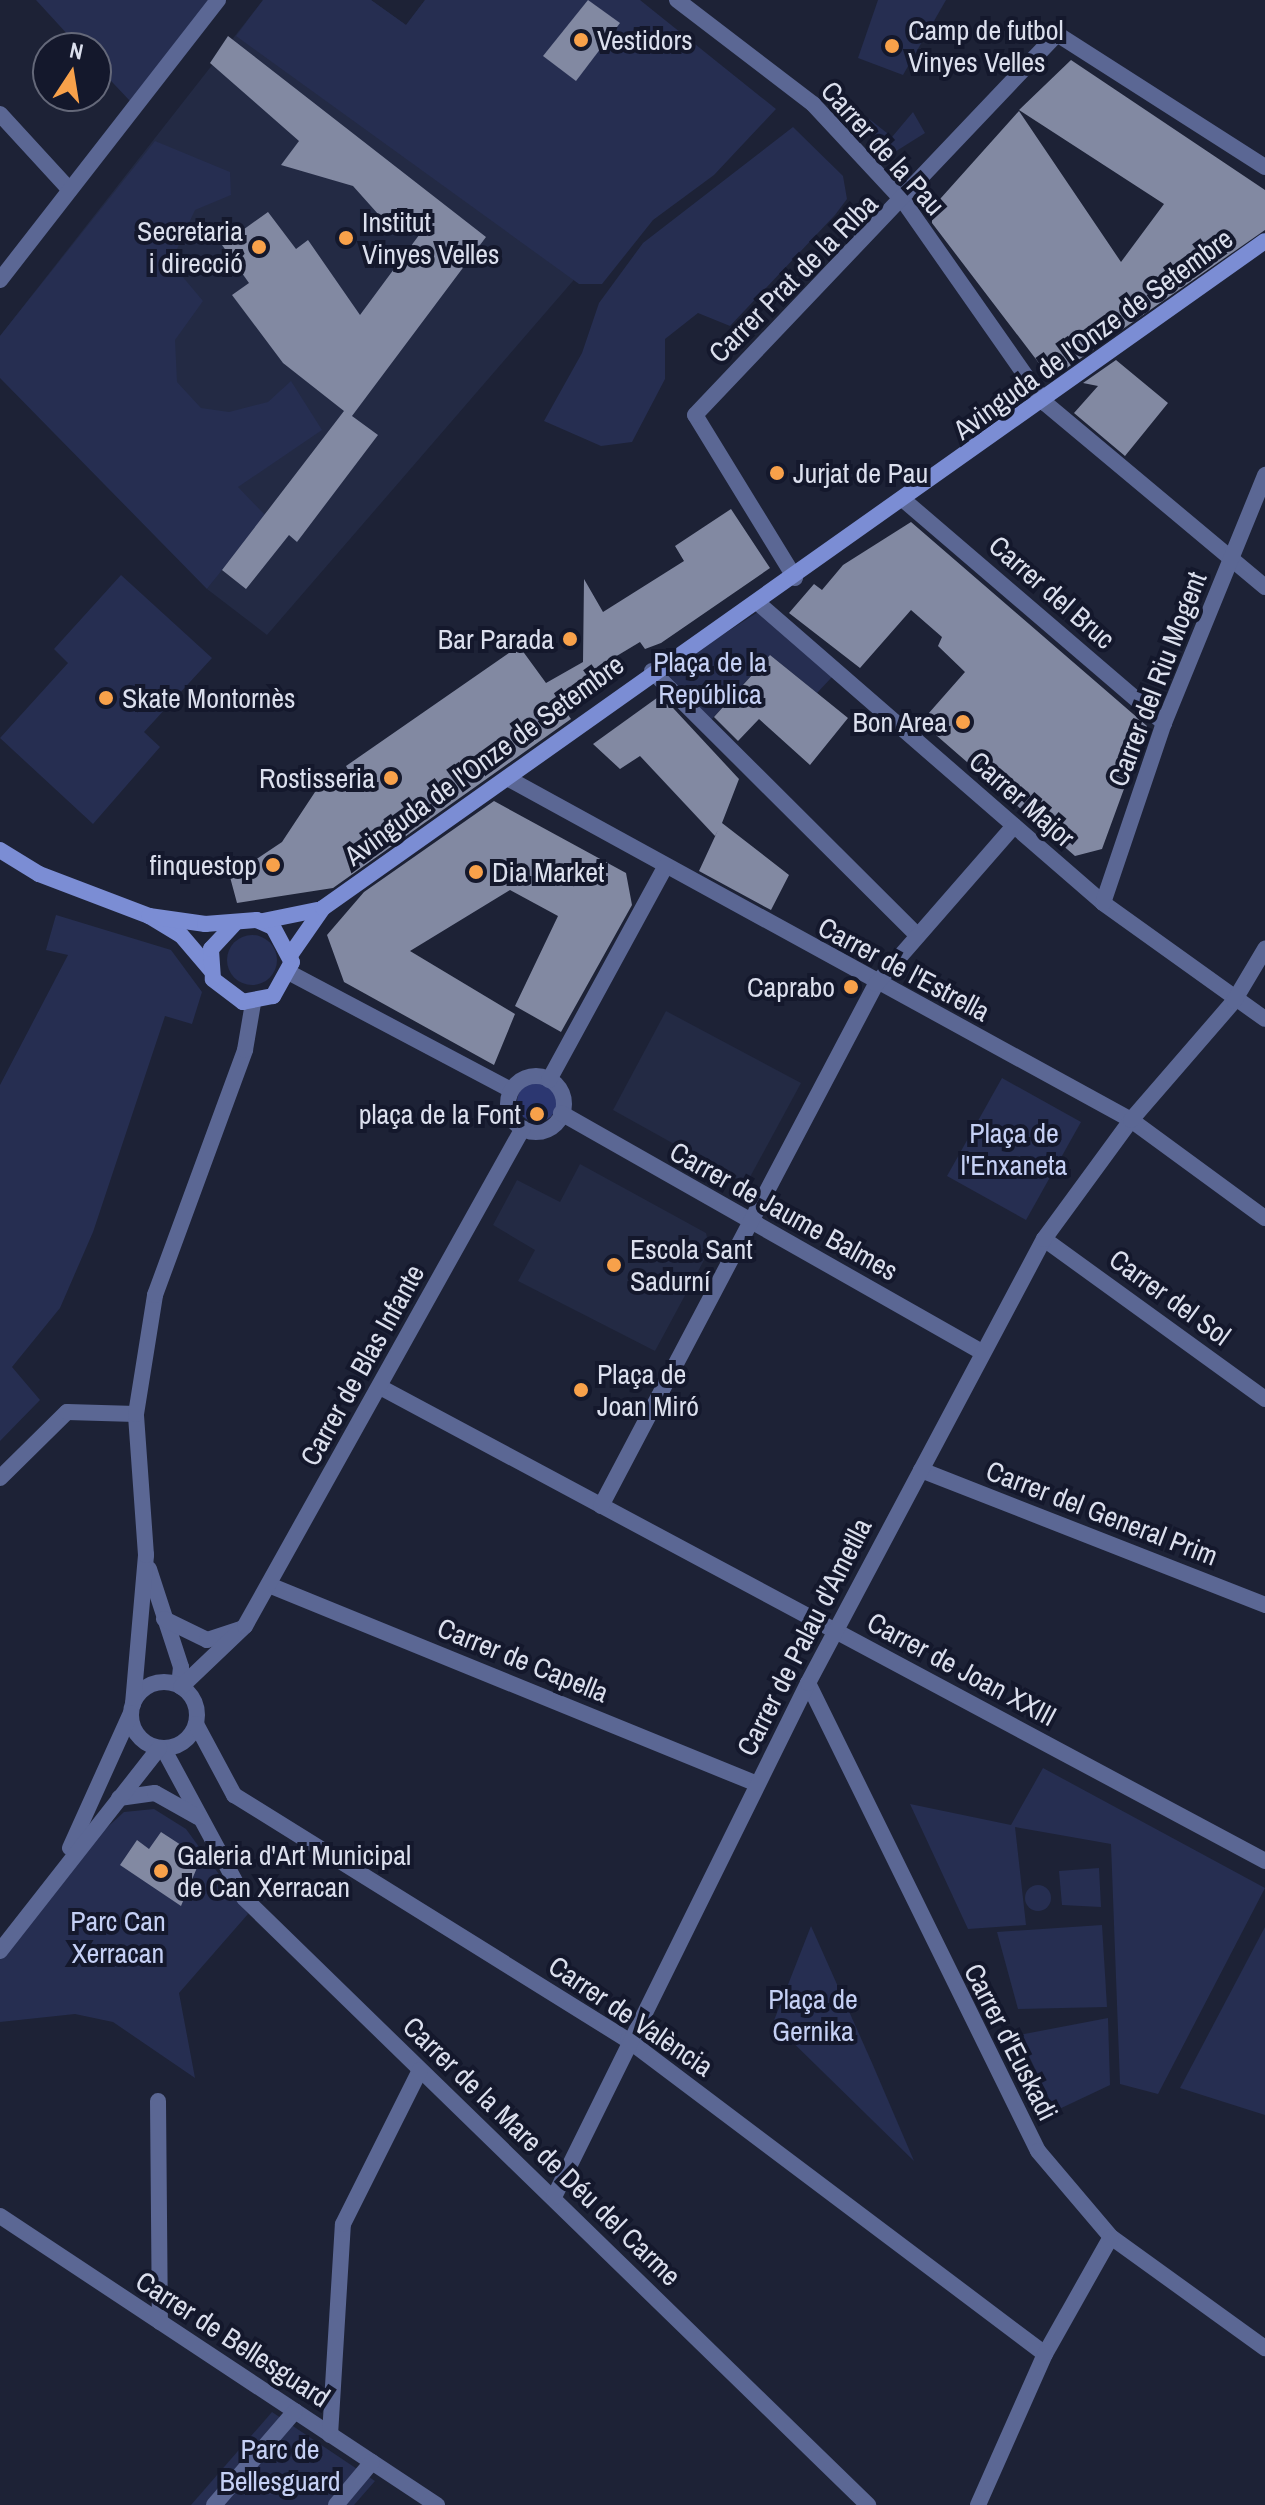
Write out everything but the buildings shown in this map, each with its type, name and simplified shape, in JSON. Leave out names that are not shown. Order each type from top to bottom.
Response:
[{"type":"street","points":[[0,280],[218,0]]},
{"type":"street","name":"Carrer de la Pau","points":[[677,0],[813,104],[904,202],[1045,403],[1265,587]]},
{"type":"street","name":"Carrer Prat de la RIba","points":[[795,578],[695,415],[904,202],[1057,34],[1265,167]]},
{"type":"street","points":[[0,114],[70,190]]},
{"type":"street","name":"Avinguda de l'Onze de Setembre","points":[[323,908],[509,779],[652,671],[906,502],[1265,241]]},
{"type":"street","name":"Carrer del Riu Mogent","points":[[1103,903],[1164,723],[1265,475]]},
{"type":"street","name":"Carrer del Bruc","points":[[906,502],[1164,723]]},
{"type":"street","name":"Carrer Major","points":[[758,603],[1103,903],[1234,1001],[1265,1019]]},
{"type":"street","points":[[652,671],[918,936]]},
{"type":"street","name":"Carrer de l'Estrella","points":[[509,779],[876,984],[1131,1120],[1265,1218]]},
{"type":"street","points":[[601,1506],[746,1220],[876,984],[1014,826]]},
{"type":"street","points":[[0,850],[76,890],[144,914],[181,935],[210,969],[222,991],[253,1003],[273,996],[290,973],[291,954],[280,932],[262,921]]},
{"type":"street","points":[[549,1080],[665,867]]},
{"type":"street","points":[[144,914],[235,923],[262,921],[323,908]]},
{"type":"street","points":[[291,954],[323,908]]},
{"type":"street","points":[[210,969],[214,940],[235,923]]},
{"type":"street","name":"Carrer de Palau d'Ametlla","points":[[554,2197],[628,2040],[835,1630],[1044,1239],[1131,1120],[1234,1001],[1265,949]]},
{"type":"street","points":[[290,973],[511,1090]]},
{"type":"street","points":[[161,1748],[140,1738],[132,1708],[146,1555],[136,1414],[155,1295],[245,1050],[253,1003]]},
{"type":"street","points":[[528,1077],[549,1080],[563,1098],[561,1113],[545,1130],[523,1128],[510,1115],[511,1090],[528,1077]]},
{"type":"street","name":"Carrer de Jaume Balmes","points":[[561,1113],[982,1352]]},
{"type":"street","name":"Carrer de Blas Infante","points":[[180,1686],[245,1626],[523,1128]]},
{"type":"street","name":"Carrer del Sol","points":[[1044,1239],[1265,1399]]},
{"type":"street","name":"Carrer de Joan XXIII","points":[[380,1387],[1265,1861]]},
{"type":"street","points":[[0,1478],[67,1412],[136,1414]]},
{"type":"street","name":"Carrer del General Prim","points":[[921,1470],[1265,1605]]},
{"type":"street","points":[[0,1951],[65,1860],[161,1748],[184,1742],[196,1724],[196,1706],[180,1686],[181,1667],[146,1555]]},
{"type":"street","name":"Carrer de Capella","points":[[269,1585],[757,1784]]},
{"type":"street","points":[[164,1618],[207,1640],[245,1626]]},
{"type":"street","name":"Carrer d'Euskadi","points":[[808,1683],[1012,2111],[1067,2191],[1111,2237],[1265,2348]]},
{"type":"street","points":[[65,1860],[132,1708],[149,1685],[180,1686]]},
{"type":"street","name":"Carrer de València","points":[[196,1724],[234,1795],[628,2040],[1045,2354]]},
{"type":"street","name":"Carrer de la Mare de Déu del Carme","points":[[161,1748],[244,1898],[868,2505]]},
{"type":"street","points":[[119,1798],[155,1793],[200,1819]]},
{"type":"street","points":[[330,2435],[343,2224],[420,2070]]},
{"type":"street","points":[[158,2101],[160,2322]]},
{"type":"street","name":"Carrer de Bellesguard","points":[[0,2216],[437,2505]]},
{"type":"street","points":[[978,2505],[1045,2354],[1111,2237]]},
{"type":"street","points":[[214,2505],[295,2411]]},
{"type":"street","points":[[336,2505],[372,2462]]},
{"type":"shaded area","name":"Institut Vinyes Velles","points":[[263,0],[371,0],[406,25],[425,0],[744,83],[267,635],[207,589],[216,577],[81,442],[0,336]]},
{"type":"shaded area","name":"Escola Sant Sadurní","points":[[666,1011],[801,1083],[750,1177],[737,1179],[613,1110]]},
{"type":"shaded area","points":[[537,1082],[551,1088],[557,1102],[551,1116],[537,1122],[523,1116],[517,1102],[523,1088]]},
{"type":"shaded area","name":"Escola Sant Sadurní","points":[[580,1164],[706,1233],[710,1249],[655,1351],[518,1281],[535,1250],[493,1225],[517,1180],[560,1202]]},
{"type":"green space","points":[[36,0],[209,0],[130,101],[112,82],[112,32],[65,32]]},
{"type":"green space","points":[[263,0],[371,0],[406,25],[425,0],[640,0],[776,109],[714,175],[653,220],[602,284],[579,284],[236,36]]},
{"type":"green space","name":"Camp de futbol Vinyes Velles","points":[[878,0],[946,0],[903,75],[858,58]]},
{"type":"green space","points":[[839,95],[892,137],[913,112],[925,133],[890,155]]},
{"type":"green space","points":[[793,127],[843,176],[847,199],[835,215],[730,326],[698,313],[665,339],[665,379],[632,442],[601,446],[544,421],[582,353],[599,303],[643,243]]},
{"type":"green space","points":[[155,141],[230,172],[231,195],[195,210],[177,249],[177,270],[203,301],[175,340],[177,382],[201,408],[229,412],[268,402],[291,381],[322,430],[238,487],[265,515],[207,589],[0,378],[0,336]]},
{"type":"green space","name":"Skate Montornès","points":[[121,575],[212,658],[144,732],[160,747],[93,824],[0,738],[68,663],[54,649]]},
{"type":"green space","name":"Plaça de la República","points":[[758,612],[832,677],[817,693],[770,655],[711,720],[665,672]]},
{"type":"green space","points":[[56,915],[171,950],[202,992],[192,1024],[165,1016],[93,1232],[60,1308],[12,1367],[40,1400],[0,1441],[0,1085],[68,955],[46,950]]},
{"type":"green space","points":[[252,935],[269,943],[277,960],[269,977],[252,985],[235,977],[227,960],[235,943]]},
{"type":"green space","name":"Plaça de l'Enxaneta","points":[[1002,1078],[1081,1122],[1026,1220],[947,1176]]},
{"type":"green space","points":[[1043,1768],[1265,1888],[1158,2094],[1120,2084],[1111,1844],[1015,1827],[1026,1925],[968,1929],[910,1804],[1011,1825]]},
{"type":"green space","name":"Parc Can Xerracan","points":[[154,1809],[186,1829],[248,1914],[179,1993],[195,2078],[113,2022],[75,2014],[0,2022],[0,1951],[90,1843],[124,1812]]},
{"type":"green space","points":[[1099,1868],[1101,1907],[1062,1905],[1059,1871]]},
{"type":"green space","points":[[1038,1885],[1047,1889],[1051,1898],[1047,1907],[1038,1911],[1029,1907],[1025,1898],[1029,1889]]},
{"type":"green space","points":[[1102,1925],[1107,2007],[1018,2009],[997,1932]]},
{"type":"green space","name":"Plaça de Gernika","points":[[811,1926],[872,2063],[914,2161],[773,2023]]},
{"type":"green space","points":[[1265,1927],[1265,2115],[1180,2088]]},
{"type":"green space","points":[[1108,2018],[1110,2085],[1055,2111],[1019,2035]]},
{"type":"green space","name":"Parc de Bellesguard","points":[[272,2412],[375,2481],[354,2505],[191,2505]]},
{"type":"place","name":"Vestidors","points":[[581,40]]},
{"type":"place","name":"Camp de futbol Vinyes Velles","points":[[892,46]]},
{"type":"place","name":"Institut Vinyes Velles","points":[[346,238]]},
{"type":"place","name":"Secretaria i direcció","points":[[259,247]]},
{"type":"place","name":"Jurjat de Pau","points":[[777,473]]},
{"type":"place","name":"Bar Parada","points":[[570,639]]},
{"type":"place","name":"Skate Montornès","points":[[106,698]]},
{"type":"place","name":"Bon Area","points":[[963,722]]},
{"type":"place","name":"Rostisseria","points":[[391,778]]},
{"type":"place","name":"finquestop","points":[[273,865]]},
{"type":"place","name":"Dia Market","points":[[476,872]]},
{"type":"place","name":"Caprabo","points":[[851,987]]},
{"type":"place","name":"plaça de la Font","points":[[537,1114]]},
{"type":"place","name":"Escola Sant Sadurní","points":[[614,1265]]},
{"type":"place","name":"Plaça de Joan Miró","points":[[581,1390]]},
{"type":"place","name":"Galeria d'Art Municipal de Can Xerracan","points":[[161,1871]]}]
